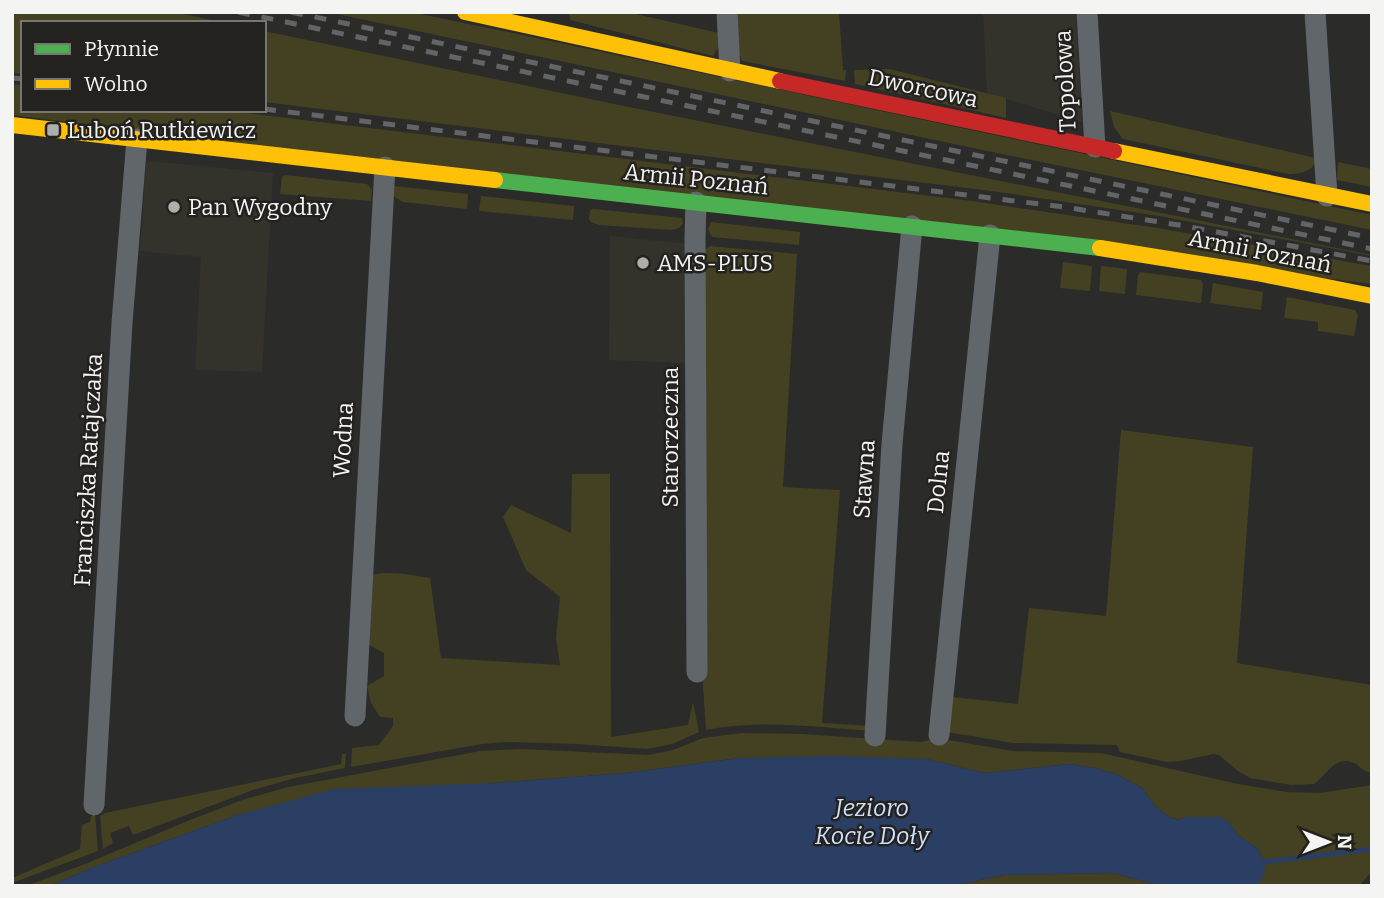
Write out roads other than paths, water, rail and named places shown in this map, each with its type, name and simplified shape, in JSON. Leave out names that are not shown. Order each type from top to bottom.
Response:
[{"type":"main road","name":"Dworcowa","points":[[465,12],[556,23],[730,71],[1372,204]]},
{"type":"main road","name":"Armii Poznań","points":[[12,125],[1126,251],[1194,261],[1372,296]]},
{"type":"street","points":[[727,12],[730,71]]},
{"type":"street","name":"Topolowa","points":[[1087,12],[1094,147]]},
{"type":"street","points":[[1315,12],[1327,196]]},
{"type":"street","name":"Franciszka Ratajczaka","points":[[94,805],[122,323],[137,139]]},
{"type":"street","name":"Wodna","points":[[355,716],[385,167]]},
{"type":"street","name":"Starorzeczna","points":[[696,202],[697,672]]},
{"type":"street","name":"Stawna","points":[[875,736],[892,444],[912,226]]},
{"type":"street","name":"Dolna","points":[[939,735],[990,235]]},
{"type":"water","name":"Jezioro Kocie Doły","points":[[831,756],[927,759],[984,773],[1070,764],[1094,768],[1116,774],[1142,788],[1156,807],[1169,817],[1178,820],[1186,817],[1221,817],[1238,835],[1258,849],[1265,871],[1258,886],[1161,886],[1113,873],[1004,875],[952,886],[49,886],[238,815],[334,789],[494,783],[626,773],[739,758]]},
{"type":"waterway","points":[[1264,862],[1372,849]]},
{"type":"railway","points":[[238,12],[1372,249]]},
{"type":"railway","points":[[291,12],[1372,238]]},
{"type":"railway","points":[[12,78],[21,79]]},
{"type":"railway","points":[[266,109],[1064,207],[1185,226],[1372,261]]},
{"type":"place","name":"Luboń Rutkiewicz","points":[[53,130]]},
{"type":"place","name":"Pan Wygodny","points":[[174,207]]},
{"type":"place","name":"AMS-PLUS","points":[[643,263]]}]
